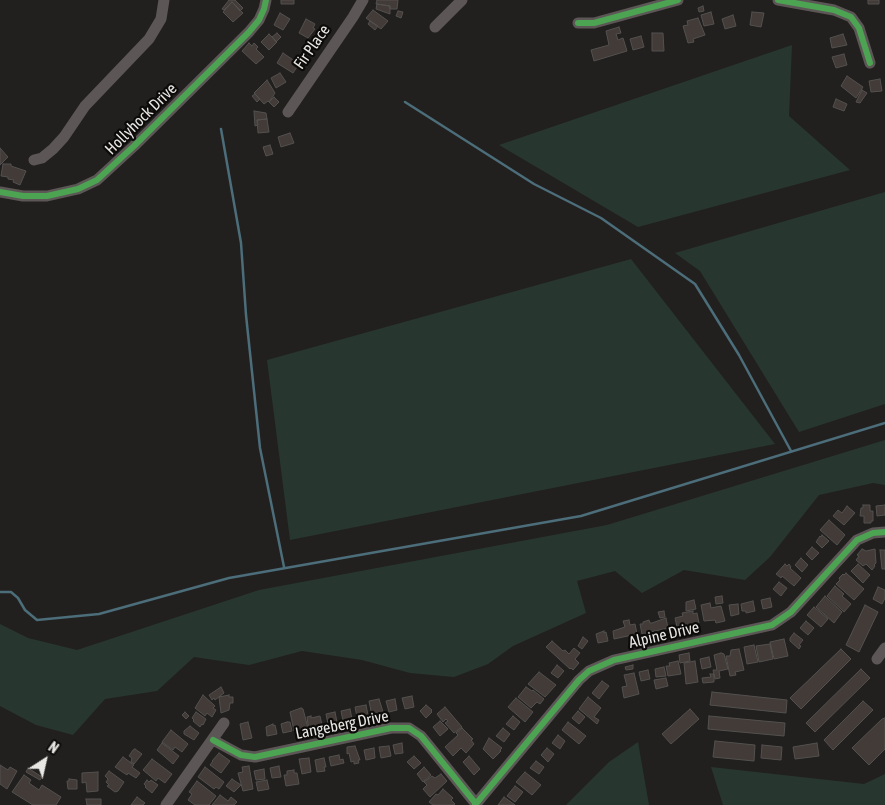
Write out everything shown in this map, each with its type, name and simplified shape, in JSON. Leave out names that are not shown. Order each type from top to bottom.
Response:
[{"type":"street","points":[[34,160],[42,158],[53,149],[64,137],[85,106],[149,39],[162,19],[164,0]]},
{"type":"street","name":"Hollyhock Drive","points":[[0,192],[23,196],[47,196],[78,189],[97,180],[249,32],[259,20],[266,0]]},
{"type":"street","name":"Fir Place","points":[[288,112],[363,0]]},
{"type":"street","points":[[435,26],[462,0]]},
{"type":"street","points":[[578,23],[594,24],[678,0]]},
{"type":"street","points":[[778,0],[835,5],[855,21],[863,38],[870,63]]},
{"type":"street","name":"Alpine Drive","points":[[476,804],[579,680],[589,671],[614,660],[772,625],[790,612],[857,540],[873,533],[885,532]]},
{"type":"street","points":[[877,659],[885,648]]},
{"type":"street","points":[[182,805],[169,802],[224,723]]},
{"type":"street","name":"Langeberg Drive","points":[[213,740],[241,755],[254,757],[391,728],[409,728],[421,736],[476,804]]},
{"type":"green space","points":[[792,45],[789,116],[850,170],[638,227],[499,145]]},
{"type":"green space","points":[[885,192],[885,404],[799,432],[700,271],[675,253]]},
{"type":"green space","points":[[631,259],[775,444],[290,540],[267,360]]},
{"type":"green space","points":[[885,440],[885,485],[873,483],[819,495],[770,557],[745,580],[684,570],[642,593],[615,571],[577,581],[586,613],[513,646],[488,664],[454,677],[410,673],[362,660],[302,651],[249,665],[194,657],[157,691],[105,699],[73,735],[36,725],[0,706],[0,624],[28,638],[77,650],[259,590],[607,525]]},
{"type":"green space","points":[[638,742],[649,805],[566,805],[609,762]]},
{"type":"green space","points":[[711,767],[864,784],[885,774],[885,805],[723,805]]},
{"type":"building","points":[[229,0],[235,0],[243,8],[240,11],[232,2],[224,10],[222,9]]},
{"type":"building","points":[[281,0],[294,0],[294,4],[281,4]]},
{"type":"building","points":[[377,0],[398,0],[397,9],[390,9],[390,6],[376,4]]},
{"type":"building","points":[[868,0],[879,0],[879,4],[868,4]]},
{"type":"building","points":[[232,2],[243,13],[233,22],[223,12]]},
{"type":"building","points":[[377,4],[390,6],[390,14],[376,9]]},
{"type":"building","points":[[703,6],[704,11],[699,12],[698,8]]},
{"type":"building","points":[[373,10],[388,21],[381,29],[366,18]]},
{"type":"building","points":[[398,11],[403,12],[401,18],[396,16]]},
{"type":"building","points":[[711,12],[714,24],[704,26],[701,15]]},
{"type":"building","points":[[752,12],[764,13],[761,27],[750,25]]},
{"type":"building","points":[[280,13],[290,19],[283,30],[274,25]]},
{"type":"building","points":[[733,15],[736,26],[725,29],[722,19]]},
{"type":"building","points":[[698,18],[705,35],[693,39],[694,42],[688,43],[683,26],[688,25],[687,21]]},
{"type":"building","points":[[306,19],[315,24],[313,28],[315,29],[308,38],[299,33]]},
{"type":"building","points":[[370,21],[378,26],[375,30],[368,24]]},
{"type":"building","points":[[619,27],[621,33],[616,34],[618,40],[623,38],[627,51],[594,61],[591,50],[609,45],[606,31]]},
{"type":"building","points":[[277,33],[281,37],[276,42],[272,37]]},
{"type":"building","points":[[652,33],[663,33],[664,51],[652,51]]},
{"type":"building","points":[[269,34],[277,42],[269,50],[261,42]]},
{"type":"building","points":[[843,34],[847,45],[832,48],[830,38]]},
{"type":"building","points":[[641,36],[644,47],[633,50],[630,39]]},
{"type":"building","points":[[249,43],[252,46],[254,43],[258,47],[256,49],[264,57],[256,64],[242,51]]},
{"type":"building","points":[[283,53],[299,64],[293,73],[277,63]]},
{"type":"building","points":[[844,54],[847,65],[836,68],[832,57]]},
{"type":"building","points":[[280,73],[286,82],[276,88],[271,78]]},
{"type":"building","points":[[847,76],[863,87],[856,98],[841,86]]},
{"type":"building","points":[[880,79],[882,91],[871,92],[869,81]]},
{"type":"building","points":[[267,80],[275,93],[269,102],[264,104],[254,93]]},
{"type":"building","points":[[862,90],[867,93],[860,103],[856,102]]},
{"type":"building","points":[[255,94],[260,99],[257,102],[252,96]]},
{"type":"building","points":[[274,97],[279,102],[274,107],[269,102]]},
{"type":"building","points":[[836,99],[847,104],[844,111],[833,107]]},
{"type":"building","points":[[254,111],[266,113],[267,119],[257,120],[258,125],[255,126]]},
{"type":"building","points":[[267,119],[269,132],[258,133],[257,120]]},
{"type":"building","points":[[290,133],[294,143],[281,147],[278,137]]},
{"type":"building","points":[[270,145],[273,154],[266,156],[263,147]]},
{"type":"building","points":[[0,148],[8,157],[0,165]]},
{"type":"building","points":[[3,164],[11,164],[11,166],[26,171],[20,185],[13,182],[14,180],[8,179],[8,177],[1,176]]},
{"type":"building","points":[[863,505],[870,505],[870,511],[873,511],[873,521],[871,523],[864,523],[864,516],[860,516]]},
{"type":"building","points":[[885,505],[885,515],[877,516],[876,506]]},
{"type":"building","points":[[847,506],[855,513],[844,525],[833,516],[838,510],[842,513]]},
{"type":"building","points":[[829,520],[845,535],[837,545],[820,530]]},
{"type":"building","points":[[822,535],[829,541],[822,548],[816,542]]},
{"type":"building","points":[[812,547],[819,553],[812,560],[806,554]]},
{"type":"building","points":[[862,549],[866,551],[875,549],[876,563],[872,570],[866,564],[863,566],[856,560],[859,556],[857,555]]},
{"type":"building","points":[[880,550],[885,550],[885,569],[882,569]]},
{"type":"building","points":[[801,558],[808,565],[802,572],[795,565]]},
{"type":"building","points":[[785,564],[787,566],[789,564],[790,568],[801,578],[794,586],[782,576],[781,578],[776,574]]},
{"type":"building","points":[[858,564],[870,575],[863,583],[851,571]]},
{"type":"building","points":[[846,573],[864,589],[854,600],[836,584],[840,580],[839,578]]},
{"type":"building","points":[[779,582],[787,588],[781,596],[773,589]]},
{"type":"building","points":[[835,586],[851,604],[844,612],[827,596]]},
{"type":"building","points":[[878,587],[885,590],[885,598],[882,604],[873,599]]},
{"type":"building","points":[[722,596],[723,603],[716,604],[715,597]]},
{"type":"building","points":[[825,596],[842,612],[834,623],[816,607]]},
{"type":"building","points":[[770,598],[772,607],[763,609],[761,600]]},
{"type":"building","points":[[694,600],[696,609],[686,611],[686,602]]},
{"type":"building","points":[[753,601],[755,611],[746,613],[746,611],[742,611],[741,604]]},
{"type":"building","points":[[710,603],[711,608],[721,606],[725,621],[716,623],[715,620],[704,621],[701,605]]},
{"type":"building","points":[[738,604],[739,614],[731,616],[729,605]]},
{"type":"building","points":[[865,605],[878,612],[859,652],[846,645]]},
{"type":"building","points":[[814,607],[828,619],[821,627],[807,615]]},
{"type":"building","points":[[664,611],[665,617],[660,618],[658,612]]},
{"type":"building","points":[[693,611],[693,614],[697,613],[699,623],[677,627],[675,618],[683,616],[682,613]]},
{"type":"building","points":[[666,618],[668,628],[642,634],[640,624],[643,624],[643,622],[649,620],[652,623]]},
{"type":"building","points":[[629,620],[630,625],[635,624],[637,634],[614,639],[613,631],[625,627],[623,621]]},
{"type":"building","points":[[806,621],[814,628],[808,635],[800,628]]},
{"type":"building","points":[[604,631],[608,641],[598,643],[596,634]]},
{"type":"building","points":[[794,633],[803,640],[799,645],[801,646],[799,649],[790,641]]},
{"type":"building","points":[[583,637],[588,641],[582,649],[578,646]]},
{"type":"building","points":[[784,639],[788,656],[774,659],[770,642]]},
{"type":"building","points":[[552,641],[569,654],[574,648],[580,653],[575,659],[579,663],[573,670],[546,647]]},
{"type":"building","points":[[770,644],[773,659],[759,662],[756,646]]},
{"type":"building","points":[[754,645],[758,662],[747,664],[744,647]]},
{"type":"building","points":[[739,649],[744,670],[735,672],[736,675],[730,676],[726,656],[730,656],[731,650]]},
{"type":"building","points":[[841,649],[851,659],[801,709],[790,698]]},
{"type":"building","points":[[689,653],[690,661],[680,663],[679,655]]},
{"type":"building","points":[[724,654],[728,669],[719,671],[720,678],[715,679],[713,670],[717,670],[714,655]]},
{"type":"building","points":[[709,657],[711,667],[702,669],[700,659]]},
{"type":"building","points":[[678,661],[681,674],[668,676],[666,666],[670,666],[669,663]]},
{"type":"building","points":[[695,661],[698,682],[686,684],[684,663]]},
{"type":"building","points":[[557,665],[564,671],[558,678],[551,673]]},
{"type":"building","points":[[633,665],[633,669],[626,670],[625,667]]},
{"type":"building","points":[[664,667],[666,676],[656,677],[655,669]]},
{"type":"building","points":[[861,669],[870,678],[815,732],[806,723]]},
{"type":"building","points":[[648,670],[650,679],[641,681],[639,672]]},
{"type":"building","points":[[539,672],[556,685],[545,697],[528,684]]},
{"type":"building","points":[[634,673],[639,694],[624,698],[622,687],[627,686],[624,675]]},
{"type":"building","points":[[710,674],[714,674],[714,682],[703,683],[702,678],[711,677]]},
{"type":"building","points":[[666,678],[668,686],[656,689],[654,680]]},
{"type":"building","points":[[602,681],[609,686],[599,699],[592,693]]},
{"type":"building","points":[[221,687],[224,693],[215,700],[214,698],[212,700],[209,695]]},
{"type":"building","points":[[526,687],[544,699],[540,704],[537,702],[531,708],[518,697]]},
{"type":"building","points":[[712,692],[787,700],[786,713],[710,705]]},
{"type":"building","points":[[203,695],[215,706],[213,708],[216,710],[212,717],[207,713],[205,716],[195,708]]},
{"type":"building","points":[[229,695],[229,697],[233,697],[233,703],[230,703],[229,710],[221,713],[219,697]]},
{"type":"building","points":[[412,696],[414,707],[405,709],[402,698]]},
{"type":"building","points":[[588,697],[601,708],[594,717],[599,720],[597,724],[579,709]]},
{"type":"building","points":[[516,698],[533,712],[525,722],[508,707]]},
{"type":"building","points":[[379,699],[384,715],[372,716],[369,701]]},
{"type":"building","points":[[395,699],[397,710],[389,712],[386,701]]},
{"type":"building","points":[[863,701],[873,710],[833,750],[824,740]]},
{"type":"building","points":[[366,705],[369,720],[358,722],[355,707]]},
{"type":"building","points":[[426,705],[432,712],[426,718],[420,711]]},
{"type":"building","points":[[445,707],[462,727],[454,733],[445,723],[448,721],[446,719],[443,722],[437,714]]},
{"type":"building","points":[[303,709],[308,728],[294,731],[290,712]]},
{"type":"building","points":[[350,709],[352,719],[343,721],[341,711]]},
{"type":"building","points":[[690,709],[699,719],[671,744],[662,734]]},
{"type":"building","points":[[578,711],[585,717],[579,724],[572,718]]},
{"type":"building","points":[[185,712],[189,716],[186,719],[182,715]]},
{"type":"building","points":[[196,712],[206,719],[200,727],[192,718]]},
{"type":"building","points":[[335,712],[337,722],[328,724],[326,714]]},
{"type":"building","points":[[311,716],[311,718],[320,716],[322,725],[313,726],[314,731],[309,732],[307,717]]},
{"type":"building","points":[[513,716],[520,722],[514,730],[506,724]]},
{"type":"building","points":[[709,716],[785,723],[784,736],[708,729]]},
{"type":"building","points":[[885,718],[885,749],[869,765],[852,748]]},
{"type":"building","points":[[440,721],[448,729],[440,736],[433,727]]},
{"type":"building","points":[[248,722],[252,738],[243,740],[240,724]]},
{"type":"building","points":[[290,722],[292,731],[283,733],[281,724]]},
{"type":"building","points":[[568,722],[586,736],[579,744],[562,730]]},
{"type":"building","points":[[273,724],[277,734],[267,736],[266,727]]},
{"type":"building","points":[[190,726],[199,733],[194,740],[184,734],[184,731]]},
{"type":"building","points":[[462,728],[473,739],[471,740],[474,744],[466,753],[461,748],[453,756],[445,747],[458,735],[456,733]]},
{"type":"building","points":[[503,728],[510,734],[504,742],[496,736]]},
{"type":"building","points":[[171,730],[188,744],[182,752],[175,747],[173,750],[162,742]]},
{"type":"building","points":[[558,735],[565,741],[560,749],[552,743]]},
{"type":"building","points":[[489,738],[502,748],[493,759],[483,749]]},
{"type":"building","points":[[715,741],[755,745],[754,761],[713,757]]},
{"type":"building","points":[[162,743],[179,756],[173,764],[157,750]]},
{"type":"building","points":[[402,743],[403,753],[395,754],[393,745]]},
{"type":"building","points":[[817,743],[819,756],[795,759],[793,747]]},
{"type":"building","points":[[762,745],[782,747],[781,760],[761,758]]},
{"type":"building","points":[[355,746],[360,760],[358,760],[359,763],[354,764],[354,761],[351,762],[349,753],[347,754],[347,747]]},
{"type":"building","points":[[389,746],[391,756],[381,758],[379,747]]},
{"type":"building","points":[[374,748],[375,758],[366,760],[364,750]]},
{"type":"building","points":[[547,748],[554,754],[548,762],[541,755]]},
{"type":"building","points":[[135,749],[142,754],[134,764],[129,756]]},
{"type":"building","points":[[219,753],[230,761],[221,773],[210,765]]},
{"type":"building","points":[[339,755],[340,760],[343,759],[344,763],[331,766],[329,757]]},
{"type":"building","points":[[414,756],[421,763],[414,769],[407,762]]},
{"type":"building","points":[[469,756],[480,769],[474,775],[463,762]]},
{"type":"building","points":[[123,757],[134,765],[132,767],[140,773],[136,778],[128,773],[127,775],[115,767]]},
{"type":"building","points":[[309,758],[311,772],[302,774],[299,759]]},
{"type":"building","points":[[324,758],[325,771],[317,772],[315,760]]},
{"type":"building","points":[[152,759],[172,774],[165,783],[158,778],[156,781],[143,770]]},
{"type":"building","points":[[536,761],[544,767],[539,774],[530,768]]},
{"type":"building","points":[[0,765],[8,770],[10,767],[17,771],[7,789],[0,784]]},
{"type":"building","points":[[249,766],[253,789],[243,791],[238,773],[243,772],[242,767]]},
{"type":"building","points":[[279,766],[281,777],[272,778],[270,768]]},
{"type":"building","points":[[205,767],[224,782],[219,789],[216,787],[214,789],[198,777]]},
{"type":"building","points":[[424,767],[431,775],[423,782],[417,774]]},
{"type":"building","points":[[28,768],[42,777],[40,780],[26,772]]},
{"type":"building","points":[[264,769],[265,779],[256,780],[254,771]]},
{"type":"building","points":[[294,770],[294,773],[297,773],[299,784],[286,786],[284,775],[287,775],[287,771]]},
{"type":"building","points":[[109,771],[124,782],[118,791],[115,792],[107,786],[109,785],[106,782],[108,779],[105,776]]},
{"type":"building","points":[[98,772],[98,791],[87,792],[86,782],[82,783],[82,773]]},
{"type":"building","points":[[525,772],[541,785],[532,795],[516,782]]},
{"type":"building","points":[[441,774],[447,781],[430,797],[423,789],[427,785],[424,782],[432,776],[435,778]]},
{"type":"building","points":[[24,775],[31,780],[29,783],[39,790],[42,785],[61,797],[56,805],[33,805],[12,792]]},
{"type":"building","points":[[69,779],[77,780],[77,789],[68,789],[67,781]]},
{"type":"building","points":[[232,779],[241,785],[234,792],[226,786]]},
{"type":"building","points":[[147,780],[149,782],[151,780],[158,785],[152,793],[145,787],[144,784]]},
{"type":"building","points":[[267,780],[269,789],[258,791],[256,782]]},
{"type":"building","points":[[197,781],[216,796],[209,805],[195,805],[188,800],[192,794],[189,792]]},
{"type":"building","points":[[515,786],[523,792],[515,802],[507,796]]},
{"type":"building","points":[[443,789],[453,798],[451,800],[454,805],[433,805],[429,802]]},
{"type":"building","points":[[220,795],[228,801],[231,797],[237,802],[234,805],[212,805]]},
{"type":"building","points":[[137,797],[145,803],[143,805],[131,805]]},
{"type":"building","points":[[504,797],[515,805],[498,805]]},
{"type":"building","points":[[86,799],[101,799],[101,805],[87,805]]},
{"type":"waterway","points":[[405,102],[534,184],[601,218],[695,284],[739,355],[791,451]]},
{"type":"waterway","points":[[221,129],[241,243],[246,315],[260,448],[284,567]]},
{"type":"waterway","points":[[0,592],[11,592],[18,598],[25,610],[37,620],[99,614],[229,578],[581,516],[885,423]]},
{"type":"cycle path","points":[[0,192],[23,196],[47,196],[78,189],[97,180],[249,32],[259,20],[266,0]]},
{"type":"cycle path","points":[[578,23],[594,23],[678,0]]},
{"type":"cycle path","points":[[778,0],[834,10],[851,17],[859,28],[870,63]]},
{"type":"cycle path","points":[[475,805],[579,680],[589,671],[614,660],[772,625],[791,612],[857,540],[873,533],[885,532]]},
{"type":"cycle path","points":[[213,740],[241,755],[255,757],[391,728],[409,728],[421,736],[476,804]]}]
